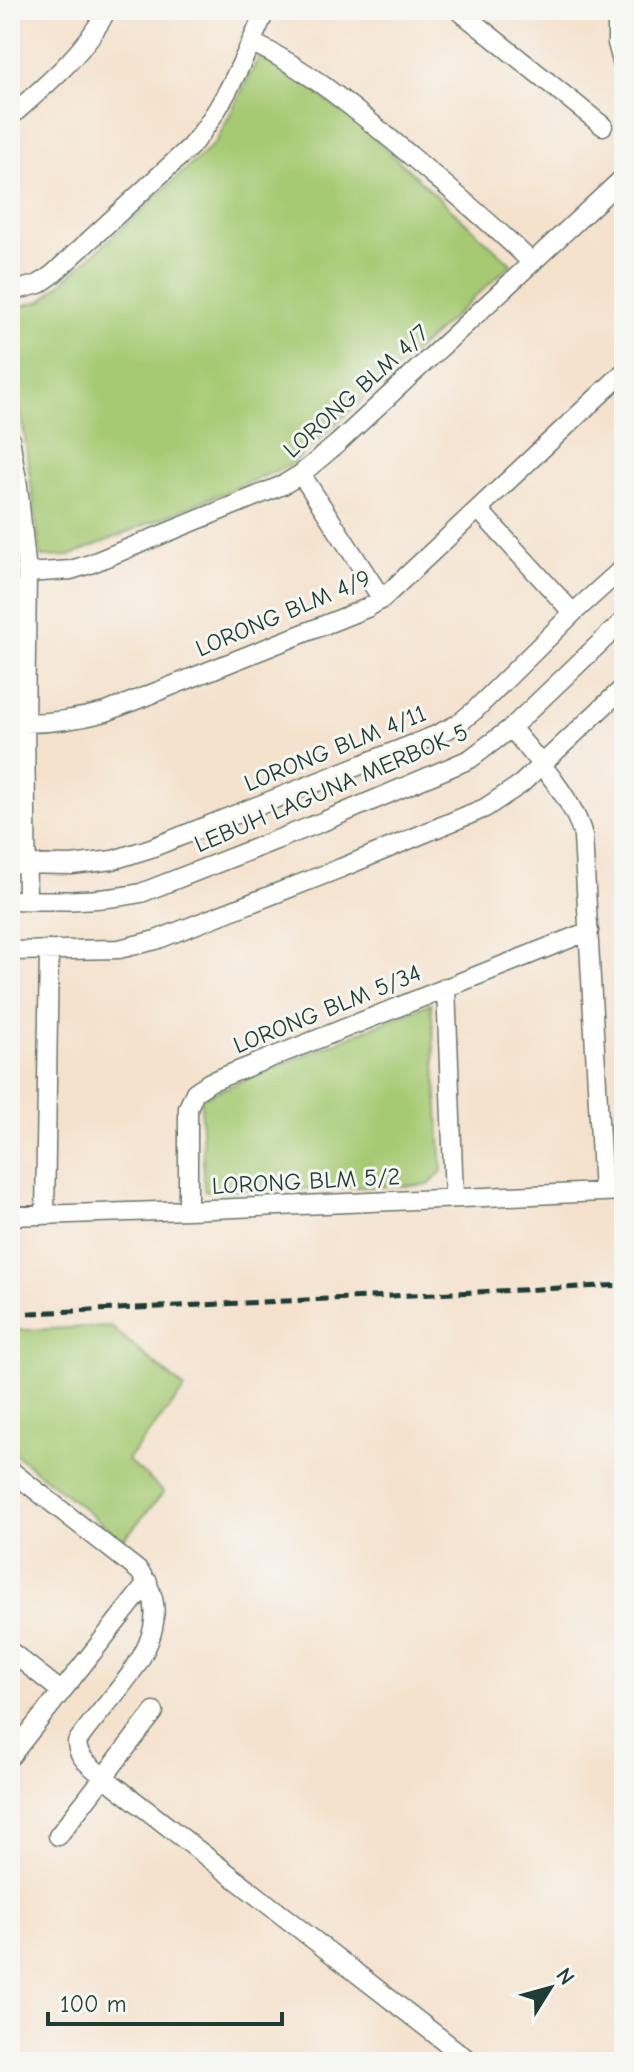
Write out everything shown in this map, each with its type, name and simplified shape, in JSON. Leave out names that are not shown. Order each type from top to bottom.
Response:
[{"type":"street","points":[[10,117],[74,57],[92,36],[107,10]]},
{"type":"street","points":[[10,292],[39,284],[52,275],[190,147],[216,112],[266,10]]},
{"type":"street","points":[[458,10],[603,126]]},
{"type":"street","points":[[617,10],[617,43],[624,69]]},
{"type":"street","points":[[251,42],[312,77],[384,133],[532,263]]},
{"type":"street","name":"LORONG BLM 4/7","points":[[27,573],[71,570],[90,564],[283,485],[301,474],[624,177]]},
{"type":"street","name":"LORONG BLM 4/9","points":[[25,723],[53,723],[106,712],[367,608],[382,599],[624,372]]},
{"type":"street","points":[[10,438],[27,573],[18,900]]},
{"type":"street","points":[[301,474],[382,599]]},
{"type":"street","points":[[478,509],[573,613]]},
{"type":"street","name":"LORONG BLM 4/11","points":[[18,864],[72,865],[113,860],[139,852],[436,735],[458,724],[475,710],[624,567]]},
{"type":"street","name":"LEBUH LAGUNA MERBOK 5","points":[[18,900],[86,901],[141,893],[447,770],[489,747],[624,620]]},
{"type":"street","points":[[10,951],[119,949],[156,940],[485,808],[521,784],[624,687]]},
{"type":"street","points":[[511,728],[542,764],[581,828],[603,1192]]},
{"type":"street","name":"LORONG BLM 5/34","points":[[188,1210],[188,1108],[195,1092],[210,1082],[589,931]]},
{"type":"street","points":[[45,1215],[49,950]]},
{"type":"street","points":[[446,987],[454,1197]]},
{"type":"street","name":"LORONG BLM 5/2","points":[[10,1216],[624,1191]]},
{"type":"street","points":[[10,1470],[139,1571],[148,1582],[153,1596],[155,1617],[149,1644],[139,1663],[77,1742],[81,1757],[471,2062]]},
{"type":"street","points":[[10,1757],[148,1582]]},
{"type":"street","points":[[10,1651],[62,1692]]},
{"type":"street","points":[[58,1836],[154,1712]]},
{"type":"green space","points":[[259,57],[291,73],[365,130],[511,264],[291,465],[69,556],[41,557],[23,424],[10,365],[10,308],[42,301],[216,142]]},
{"type":"green space","points":[[431,1003],[442,1171],[429,1185],[204,1191],[201,1098]]},
{"type":"green space","points":[[110,1326],[185,1389],[127,1460],[164,1492],[123,1540],[10,1450],[10,1331]]},
{"type":"railway","points":[[10,1314],[624,1285]]}]
